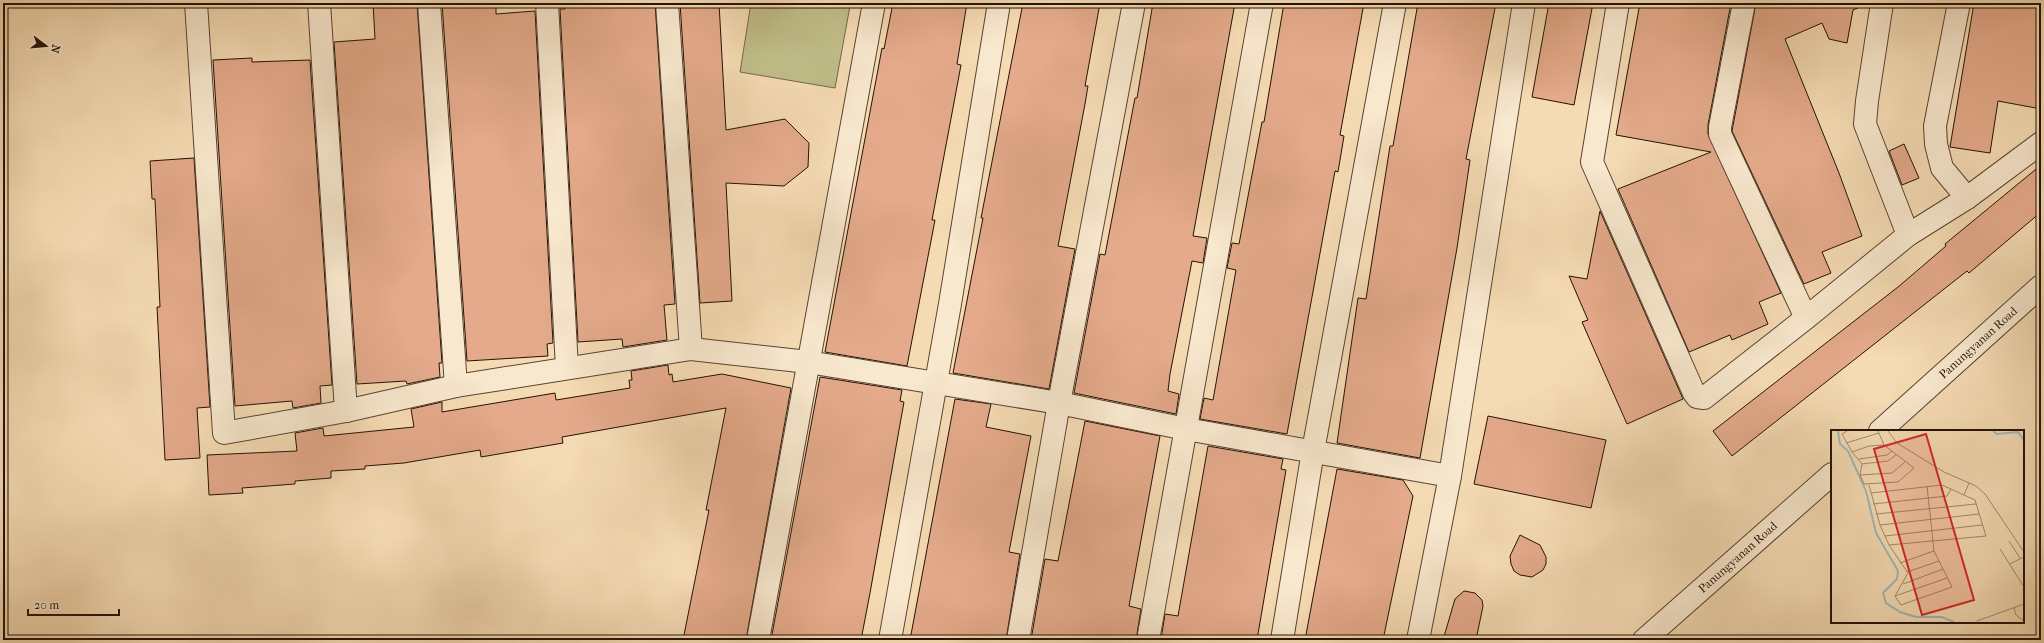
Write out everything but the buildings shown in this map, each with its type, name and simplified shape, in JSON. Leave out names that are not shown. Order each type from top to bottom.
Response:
[{"type":"street","points":[[196,3],[224,433],[346,411],[456,386],[691,350],[808,362],[1058,403],[1186,429],[1450,476]]},
{"type":"street","points":[[319,3],[346,411]]},
{"type":"street","points":[[429,3],[456,386]]},
{"type":"street","points":[[547,3],[567,368]]},
{"type":"street","points":[[667,3],[691,350]]},
{"type":"street","points":[[758,640],[874,3]]},
{"type":"street","points":[[890,640],[936,384],[999,3]]},
{"type":"street","points":[[1018,640],[1058,403],[1134,3]]},
{"type":"street","points":[[1148,640],[1262,3]]},
{"type":"street","points":[[1282,640],[1313,451],[1395,3]]},
{"type":"street","points":[[1418,640],[1450,476],[1524,3]]},
{"type":"street","points":[[1618,3],[1592,162],[1697,397],[1704,398],[1908,235],[1967,198],[2041,143]]},
{"type":"street","points":[[1744,3],[1720,126],[1720,134],[1806,318]]},
{"type":"street","points":[[1882,3],[1865,124],[1908,235]]},
{"type":"street","points":[[1959,3],[1935,126],[1936,144],[1942,168],[1967,198]]},
{"type":"street","name":"Panungyanan Road","points":[[1881,430],[2041,286]]},
{"type":"street","name":"Panungyanan Road","points":[[1644,640],[1831,475]]},
{"type":"shaded area","points":[[751,3],[835,3],[850,6],[835,88],[740,72]]}]
